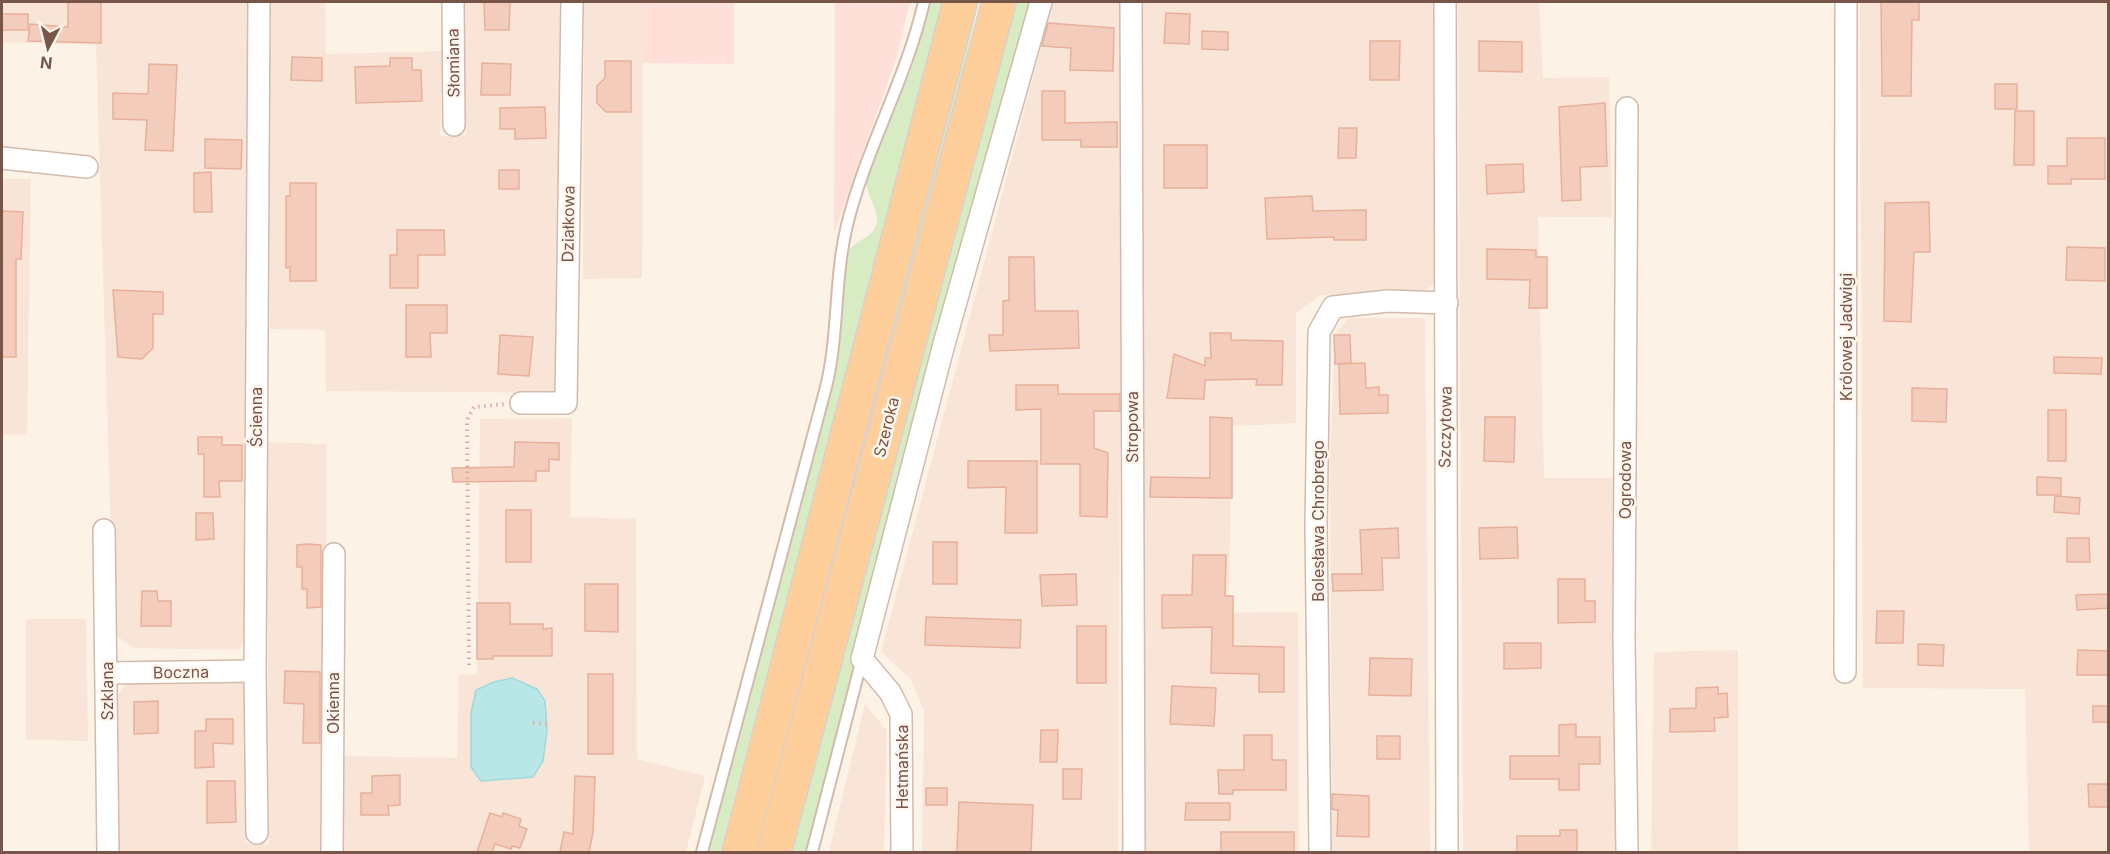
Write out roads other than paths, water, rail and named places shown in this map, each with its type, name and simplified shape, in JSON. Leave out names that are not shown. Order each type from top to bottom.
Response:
[{"type":"main road","name":"Szeroka","points":[[739,852],[960,2]]},
{"type":"main road","name":"Szeroka","points":[[774,852],[999,2]]},
{"type":"street","name":"Ścienna","points":[[258,833],[255,671],[259,2]]},
{"type":"street","name":"Słomiana","points":[[453,2],[454,125]]},
{"type":"street","name":"Działkowa","points":[[521,403],[566,403],[572,2]]},
{"type":"street","points":[[862,659],[944,344],[1041,2]]},
{"type":"street","name":"Stropowa","points":[[1131,2],[1134,852]]},
{"type":"street","name":"Szczytowa","points":[[1445,2],[1447,303],[1444,510],[1447,852]]},
{"type":"street","name":"Królowej Jadwigi","points":[[1845,672],[1846,2]]},
{"type":"street","name":"Ogrodowa","points":[[1627,108],[1624,638],[1628,852]]},
{"type":"street","points":[[2,158],[87,167]]},
{"type":"street","name":"Bolesława Chrobrego","points":[[1320,852],[1316,527],[1319,332],[1333,307],[1388,301],[1447,303]]},
{"type":"street","name":"Szklana","points":[[104,530],[108,852]]},
{"type":"street","name":"Okienna","points":[[332,852],[334,554]]},
{"type":"street","name":"Hetmańska","points":[[862,659],[890,692],[901,714],[902,852]]},
{"type":"street","name":"Boczna","points":[[107,673],[255,671]]},
{"type":"lane","points":[[702,852],[826,387],[835,340],[837,280],[847,226],[862,176],[907,63],[924,2]]},
{"type":"lane","points":[[812,852],[862,659]]},
{"type":"water","points":[[512,678],[537,689],[545,701],[547,730],[543,761],[533,777],[481,781],[471,767],[471,713],[476,690],[494,682]]}]
